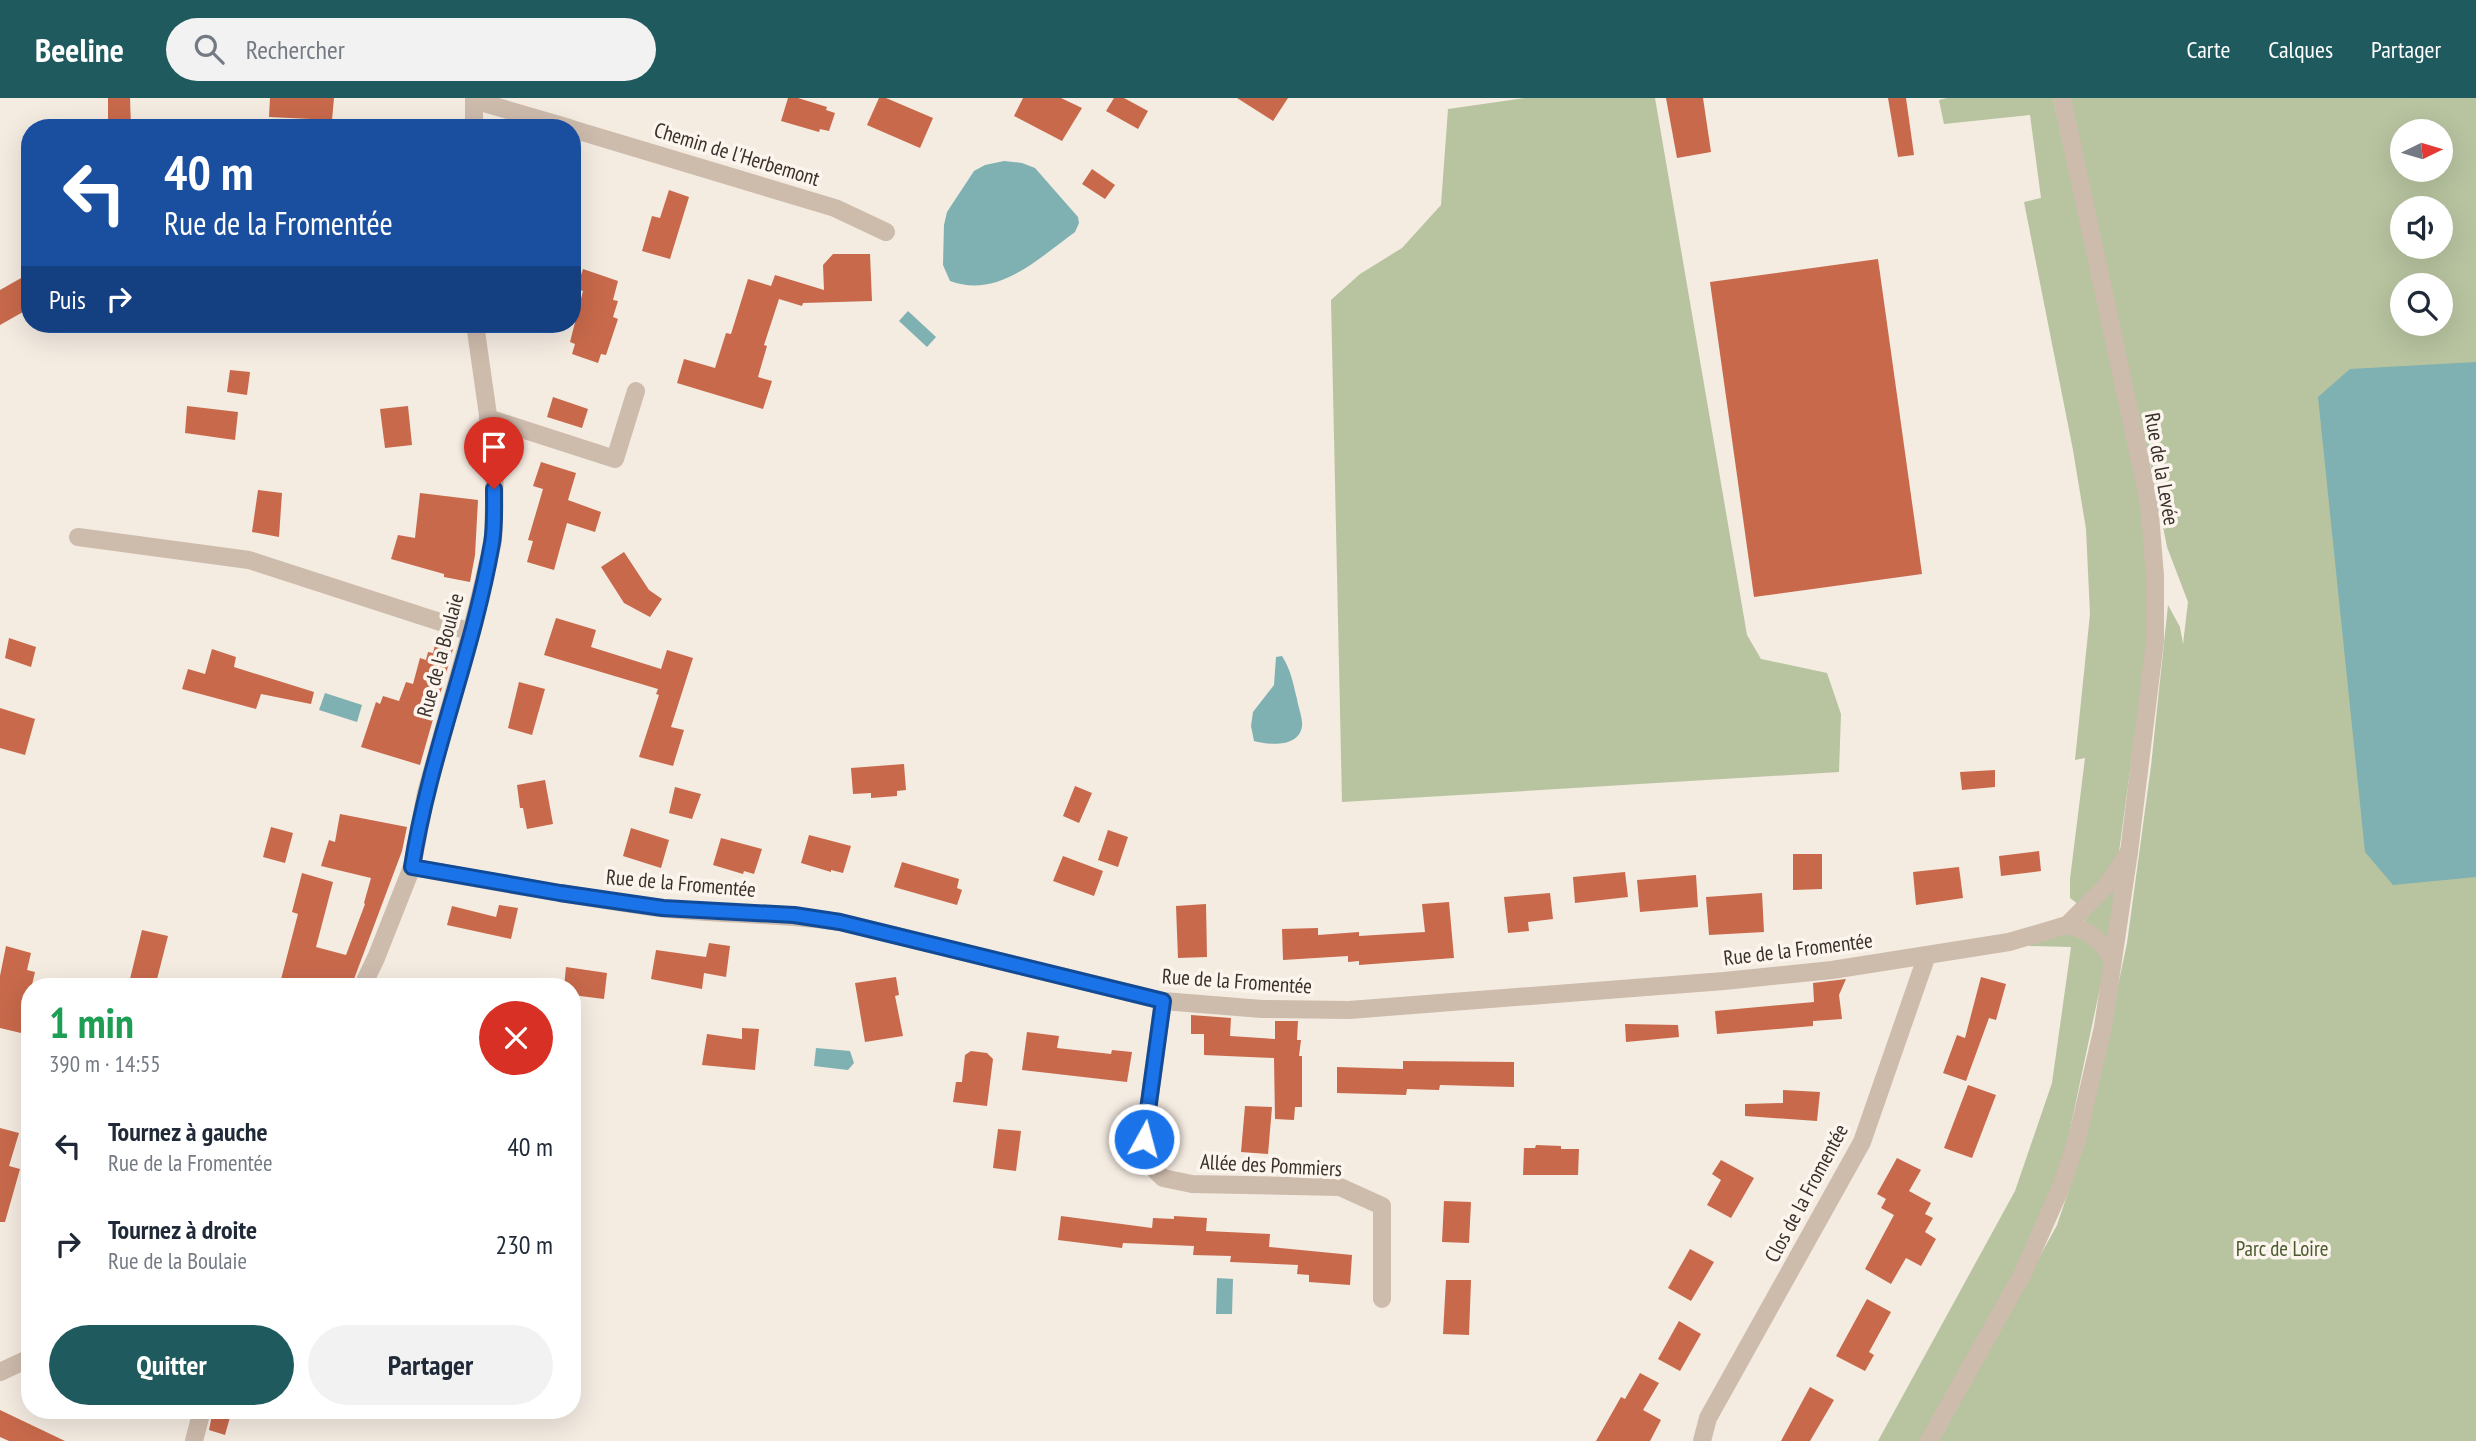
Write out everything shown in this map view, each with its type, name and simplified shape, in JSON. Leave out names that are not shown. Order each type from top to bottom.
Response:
[{"type":"street","name":"Rue de la Levée","points":[[1929,1441],[2023,1273],[2061,1187],[2085,1107],[2103,1027],[2129,852],[2155,640],[2155,576],[2149,503],[2062,98]]},
{"type":"street","points":[[474,99],[474,119]]},
{"type":"street","name":"Chemin de l'Herbemont","points":[[474,99],[541,119]]},
{"type":"street","name":"Chemin de l'Herbemont","points":[[581,131],[835,208],[886,232]]},
{"type":"street","name":"Rue de la Boulaie","points":[[366,978],[412,867],[426,793],[471,632],[493,541],[495,464],[476,333]]},
{"type":"street","points":[[488,418],[615,459],[636,390]]},
{"type":"street","points":[[78,537],[249,561],[471,632]]},
{"type":"street","name":"Rue de la Fromentée","points":[[412,867],[663,908],[794,915],[840,922],[1163,1001],[1262,1009],[1349,1010],[1832,970],[2009,942],[2067,925],[2107,885],[2129,852]]},
{"type":"street","points":[[2067,925],[2085,930],[2098,939],[2113,959]]},
{"type":"street","name":"Clos de la Fromentée","points":[[1702,1441],[1708,1418],[1862,1142],[1927,955]]},
{"type":"street","name":"Allée des Pommiers","points":[[1163,1001],[1144,1139],[1148,1163],[1163,1178],[1192,1184],[1340,1187],[1382,1206],[1382,1299]]},
{"type":"street","points":[[0,1372],[21,1362]]},
{"type":"street","points":[[194,1441],[200,1419]]},
{"type":"green space","points":[[1525,98],[1655,98],[1747,635],[1761,659],[1827,673],[1841,714],[1839,772],[1342,802],[1331,300],[1360,274],[1402,248],[1441,205],[1448,109]]},
{"type":"green space","points":[[2053,98],[2144,513],[2148,640],[2119,852],[2104,877],[2079,905],[2070,898],[2070,879],[2085,758],[2075,760],[2090,614],[2086,529],[2024,202],[2041,198],[2030,115],[1944,124],[1939,100]]},
{"type":"green space","name":"Parc de Loire","points":[[2069,98],[2476,98],[2476,1441],[1939,1441],[2057,1225],[2085,1142],[2127,943],[2151,766],[2168,605],[2180,627],[2183,644],[2188,602],[2167,547],[2105,271]]},
{"type":"green space","points":[[2119,882],[2111,941],[2083,922]]},
{"type":"green space","points":[[2077,932],[2106,959],[2062,1168],[2017,1274],[1923,1441],[1878,1441],[2015,1191],[2052,1083],[2071,947],[2028,946],[2057,934]]},
{"type":"water","points":[[1004,161],[1035,168],[1078,217],[1079,223],[1075,232],[1032,264],[1001,280],[985,285],[950,281],[943,265],[947,212],[974,171],[985,165]]},
{"type":"water","points":[[908,311],[936,337],[927,347],[899,321]]},
{"type":"water","points":[[2476,362],[2476,877],[2393,885],[2365,852],[2318,397],[2350,369]]},
{"type":"water","points":[[1282,656],[1288,666],[1301,716],[1300,733],[1282,743],[1254,741],[1251,726],[1253,712],[1274,685],[1276,657]]},
{"type":"water","points":[[325,693],[362,705],[357,722],[319,710]]},
{"type":"water","points":[[816,1048],[850,1051],[854,1063],[848,1070],[814,1066]]},
{"type":"water","points":[[1217,1278],[1233,1279],[1232,1314],[1216,1314]]},
{"type":"building","points":[[108,98],[130,98],[131,119],[108,119]]},
{"type":"building","points":[[270,98],[334,98],[332,119],[269,117]]},
{"type":"building","points":[[788,98],[798,98],[827,107],[826,110],[835,113],[829,131],[820,129],[819,132],[781,121]]},
{"type":"building","points":[[879,98],[886,98],[933,118],[920,148],[867,125]]},
{"type":"building","points":[[1023,98],[1061,98],[1082,108],[1062,141],[1014,116]]},
{"type":"building","points":[[1114,98],[1124,98],[1148,111],[1138,129],[1106,111]]},
{"type":"building","points":[[1237,98],[1288,98],[1273,121]]},
{"type":"building","points":[[1666,98],[1703,98],[1711,152],[1677,158]]},
{"type":"building","points":[[1888,98],[1906,98],[1914,155],[1898,157]]},
{"type":"building","points":[[1092,169],[1115,185],[1105,199],[1082,184]]},
{"type":"building","points":[[669,190],[689,197],[670,259],[642,251],[652,216],[660,218]]},
{"type":"building","points":[[833,254],[870,254],[872,301],[803,303],[802,306],[779,299],[764,345],[767,346],[758,377],[772,381],[763,409],[677,383],[684,359],[715,368],[726,333],[731,334],[748,279],[771,286],[775,275],[824,290],[823,265]]},
{"type":"building","points":[[1878,259],[1922,574],[1754,597],[1710,282]]},
{"type":"building","points":[[583,269],[618,281],[613,300],[618,301],[613,317],[618,319],[606,355],[601,354],[598,363],[572,354],[575,344],[570,342],[572,333],[581,333]]},
{"type":"building","points":[[21,278],[21,313],[0,325],[0,290]]},
{"type":"building","points":[[230,370],[250,372],[247,395],[227,392]]},
{"type":"building","points":[[553,397],[588,409],[582,428],[547,417]]},
{"type":"building","points":[[187,406],[238,412],[235,440],[185,433]]},
{"type":"building","points":[[408,406],[412,445],[385,448],[380,409]]},
{"type":"building","points":[[541,462],[576,473],[568,500],[601,512],[595,532],[567,523],[554,570],[527,562],[533,541],[528,540],[543,489],[533,486]]},
{"type":"building","points":[[258,490],[282,493],[279,537],[252,532]]},
{"type":"building","points":[[420,493],[478,500],[475,555],[470,582],[444,577],[444,574],[391,559],[398,535],[415,538]]},
{"type":"building","points":[[624,552],[649,590],[662,599],[650,617],[624,603],[601,567]]},
{"type":"building","points":[[556,618],[596,630],[591,647],[661,669],[667,650],[693,658],[671,727],[684,730],[673,766],[639,757],[659,695],[656,694],[658,689],[544,655]]},
{"type":"building","points":[[9,638],[36,647],[31,667],[5,658]]},
{"type":"building","points":[[435,645],[453,649],[420,765],[361,747],[376,702],[380,704],[383,696],[399,701],[406,682],[413,684],[420,658],[426,660],[428,652],[433,653]]},
{"type":"building","points":[[212,649],[236,657],[234,667],[314,692],[311,704],[261,694],[256,709],[182,689],[188,669],[205,674]]},
{"type":"building","points":[[519,682],[545,689],[532,735],[508,728]]},
{"type":"building","points":[[0,708],[35,719],[25,755],[0,748]]},
{"type":"building","points":[[904,764],[906,790],[897,791],[897,796],[871,798],[871,793],[853,794],[851,768]]},
{"type":"building","points":[[1995,770],[1995,787],[1962,790],[1960,772]]},
{"type":"building","points":[[545,780],[553,824],[527,829],[523,808],[520,808],[517,785]]},
{"type":"building","points":[[1075,786],[1092,793],[1079,823],[1063,816]]},
{"type":"building","points":[[675,787],[701,794],[692,819],[669,813]]},
{"type":"building","points":[[340,814],[407,827],[402,851],[354,978],[281,978],[298,914],[292,912],[302,873],[333,882],[316,947],[346,955],[365,904],[371,878],[321,866],[329,840],[335,842]]},
{"type":"building","points":[[271,827],[293,833],[285,863],[263,857]]},
{"type":"building","points":[[631,828],[669,840],[661,868],[623,856]]},
{"type":"building","points":[[1108,830],[1128,837],[1118,867],[1098,860]]},
{"type":"building","points":[[809,835],[851,846],[843,873],[801,863]]},
{"type":"building","points":[[721,838],[762,849],[754,874],[744,871],[743,874],[713,865]]},
{"type":"building","points":[[2039,851],[2041,871],[2001,876],[1999,856]]},
{"type":"building","points":[[1793,854],[1822,854],[1822,889],[1793,890]]},
{"type":"building","points":[[1063,856],[1103,871],[1094,896],[1053,881]]},
{"type":"building","points":[[902,862],[959,879],[957,888],[962,890],[957,905],[894,887]]},
{"type":"building","points":[[1959,867],[1963,898],[1916,905],[1913,872]]},
{"type":"building","points":[[1625,872],[1628,897],[1575,903],[1573,877]]},
{"type":"building","points":[[1696,875],[1698,907],[1640,912],[1637,880]]},
{"type":"building","points":[[1550,893],[1553,919],[1528,922],[1529,931],[1508,933],[1504,897]]},
{"type":"building","points":[[1762,893],[1764,932],[1709,935],[1706,897]]},
{"type":"building","points":[[1449,902],[1454,958],[1359,965],[1359,961],[1348,962],[1348,956],[1283,960],[1282,929],[1318,928],[1318,935],[1359,932],[1359,936],[1425,932],[1422,904]]},
{"type":"building","points":[[1206,904],[1207,957],[1178,958],[1176,906]]},
{"type":"building","points":[[499,905],[518,908],[511,939],[447,925],[452,906],[496,917]]},
{"type":"building","points":[[142,930],[168,936],[157,978],[130,978]]},
{"type":"building","points":[[709,943],[730,946],[726,977],[704,973],[702,989],[651,979],[656,950],[706,957]]},
{"type":"building","points":[[6,946],[31,953],[27,970],[35,972],[34,978],[21,978],[21,1033],[0,1028],[0,976]]},
{"type":"building","points":[[566,967],[607,973],[604,999],[581,996],[581,978],[565,978]]},
{"type":"building","points":[[896,977],[899,995],[895,996],[903,1036],[865,1042],[855,983]]},
{"type":"building","points":[[1981,977],[2006,984],[1996,1020],[1989,1018],[1966,1081],[1943,1073],[1957,1035],[1965,1038]]},
{"type":"building","points":[[1846,979],[1839,995],[1842,1019],[1813,1021],[1813,1026],[1717,1034],[1715,1011],[1814,1002],[1813,983]]},
{"type":"building","points":[[1191,1015],[1231,1018],[1230,1036],[1275,1039],[1275,1021],[1298,1021],[1297,1040],[1301,1040],[1299,1056],[1302,1056],[1302,1107],[1295,1107],[1294,1120],[1275,1119],[1274,1058],[1204,1055],[1204,1034],[1191,1034]]},
{"type":"building","points":[[1625,1024],[1678,1025],[1679,1037],[1626,1042]]},
{"type":"building","points":[[742,1028],[759,1029],[755,1070],[702,1065],[707,1034],[742,1039]]},
{"type":"building","points":[[1027,1032],[1059,1036],[1057,1048],[1111,1054],[1112,1050],[1132,1052],[1127,1082],[1022,1070]]},
{"type":"building","points":[[971,1051],[987,1053],[993,1059],[987,1106],[953,1102],[956,1082],[962,1082],[965,1055]]},
{"type":"building","points":[[1403,1061],[1514,1062],[1514,1087],[1440,1085],[1439,1090],[1407,1089],[1406,1095],[1337,1093],[1337,1067],[1403,1069]]},
{"type":"building","points":[[1968,1085],[1996,1095],[1972,1158],[1944,1148]]},
{"type":"building","points":[[1783,1090],[1820,1092],[1817,1121],[1745,1116],[1745,1104],[1783,1103]]},
{"type":"building","points":[[1245,1106],[1272,1107],[1268,1154],[1241,1152]]},
{"type":"building","points":[[0,1128],[19,1133],[9,1166],[20,1169],[5,1222],[0,1222]]},
{"type":"building","points":[[998,1129],[1021,1131],[1016,1171],[993,1168]]},
{"type":"building","points":[[1536,1145],[1579,1149],[1578,1175],[1523,1175],[1524,1148],[1535,1148]]},
{"type":"building","points":[[1897,1158],[1921,1170],[1909,1191],[1931,1203],[1925,1214],[1933,1218],[1925,1232],[1936,1239],[1921,1266],[1906,1258],[1891,1284],[1865,1269],[1894,1215],[1881,1208],[1886,1199],[1877,1194]]},
{"type":"building","points":[[1721,1160],[1754,1178],[1731,1218],[1707,1205],[1721,1180],[1712,1174]]},
{"type":"building","points":[[1444,1201],[1471,1202],[1469,1243],[1442,1242]]},
{"type":"building","points":[[1061,1216],[1152,1228],[1153,1218],[1207,1218],[1206,1231],[1270,1234],[1269,1247],[1352,1255],[1350,1285],[1309,1282],[1309,1275],[1297,1274],[1298,1265],[1230,1262],[1231,1256],[1193,1255],[1194,1246],[1123,1243],[1122,1248],[1058,1240]]},
{"type":"building","points":[[1690,1249],[1714,1262],[1691,1301],[1668,1288]]},
{"type":"building","points":[[1446,1280],[1471,1280],[1469,1335],[1443,1334]]},
{"type":"building","points":[[1867,1299],[1891,1312],[1869,1352],[1874,1355],[1865,1371],[1836,1356]]},
{"type":"building","points":[[1679,1321],[1701,1334],[1680,1371],[1658,1359]]},
{"type":"building","points":[[1640,1373],[1659,1383],[1643,1410],[1661,1420],[1650,1441],[1596,1441],[1621,1397],[1625,1399]]},
{"type":"building","points":[[1810,1387],[1834,1400],[1810,1441],[1781,1441]]},
{"type":"building","points":[[0,1410],[65,1441],[9,1441],[0,1437]]},
{"type":"building","points":[[211,1419],[229,1419],[225,1435],[209,1430]]},
{"type":"route","points":[[494,489],[493,541],[426,793],[412,867],[663,908],[794,915],[840,922],[1163,1001],[1144,1139]]}]
